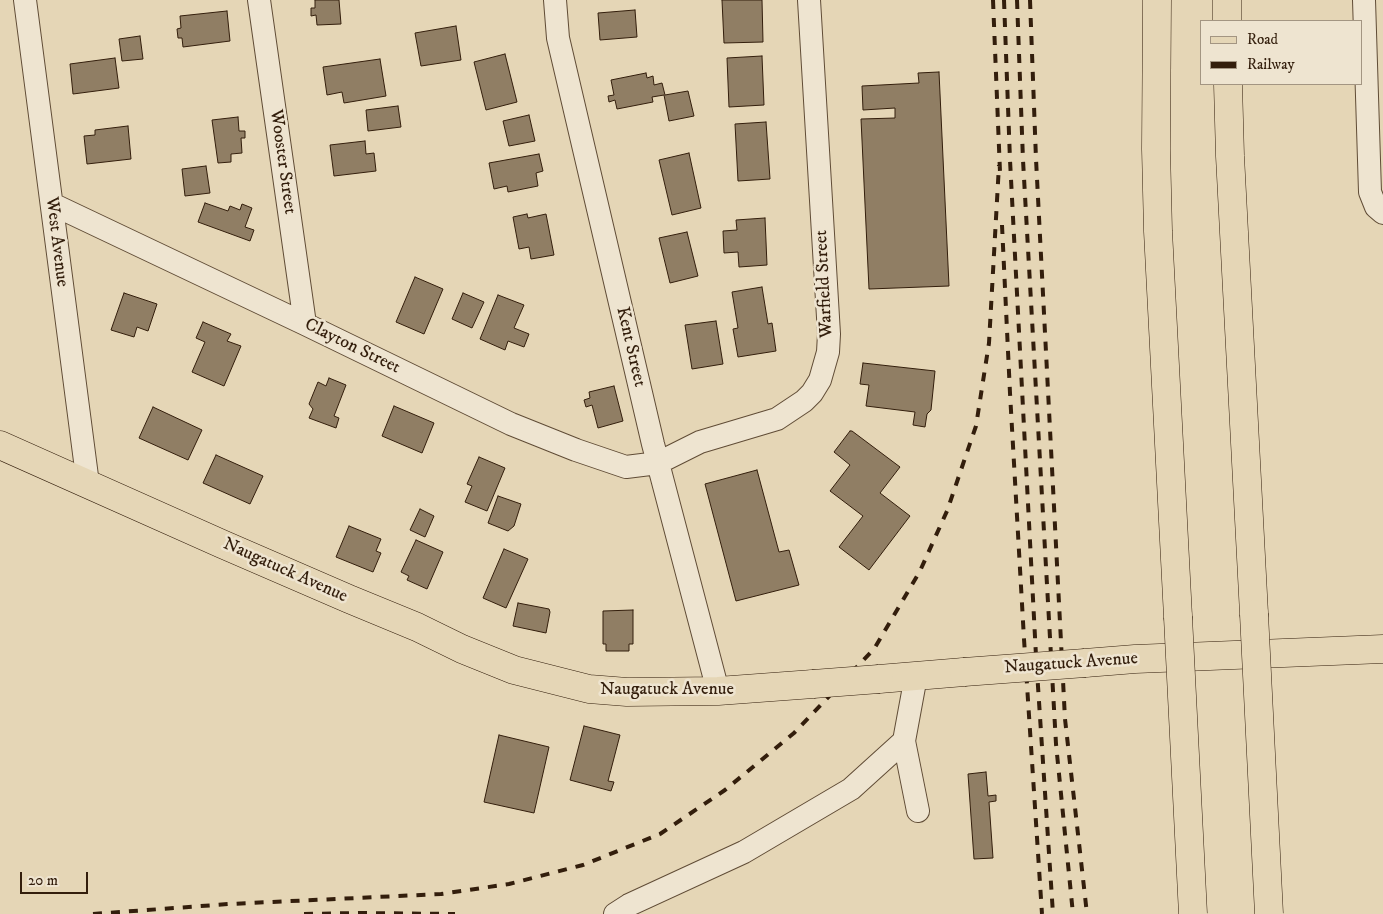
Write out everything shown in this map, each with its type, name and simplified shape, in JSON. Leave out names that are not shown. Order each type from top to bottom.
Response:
[{"type":"main road","points":[[1157,0],[1156,149],[1158,231],[1193,914]]},
{"type":"main road","points":[[1227,0],[1227,20]]},
{"type":"main road","points":[[1228,85],[1230,156],[1269,914]]},
{"type":"main road","name":"Naugatuck Avenue","points":[[0,445],[417,627],[462,649],[514,670],[589,689],[627,692],[718,691],[1136,659],[1383,649]]},
{"type":"street","name":"West Avenue","points":[[25,0],[88,484]]},
{"type":"street","name":"Wooster Street","points":[[259,0],[305,324]]},
{"type":"street","name":"Kent Street","points":[[555,0],[558,38],[658,463],[718,691]]},
{"type":"street","name":"Warfield Street","points":[[658,463],[700,442],[777,419],[808,397],[820,380],[828,352],[829,334],[809,0]]},
{"type":"street","points":[[1364,0],[1370,192],[1376,207],[1383,213]]},
{"type":"street","name":"Clayton Street","points":[[52,204],[511,424],[626,467],[658,463]]},
{"type":"street","points":[[916,676],[904,741],[918,811]]},
{"type":"street","points":[[622,909],[744,852],[851,789],[904,741]]},
{"type":"building","points":[[315,0],[339,0],[341,24],[317,25],[316,15],[311,16],[311,8],[315,8]]},
{"type":"building","points":[[722,0],[762,0],[763,42],[724,43]]},
{"type":"building","points":[[635,10],[637,37],[600,40],[598,13]]},
{"type":"building","points":[[227,11],[230,41],[183,47],[182,38],[178,38],[177,29],[181,28],[180,16]]},
{"type":"building","points":[[456,26],[461,60],[421,66],[415,33]]},
{"type":"building","points":[[140,36],[143,59],[122,61],[119,39]]},
{"type":"building","points":[[505,54],[517,102],[486,110],[474,62]]},
{"type":"building","points":[[762,56],[764,105],[729,107],[727,58]]},
{"type":"building","points":[[115,58],[119,88],[73,94],[70,64]]},
{"type":"building","points":[[380,59],[386,96],[344,103],[342,92],[327,95],[323,67]]},
{"type":"building","points":[[939,72],[949,286],[869,289],[861,119],[895,118],[895,108],[863,110],[862,86],[919,83],[918,73]]},
{"type":"building","points":[[646,73],[647,78],[653,76],[654,85],[662,83],[665,95],[688,91],[694,116],[669,121],[664,95],[652,97],[653,102],[617,109],[615,100],[609,102],[608,96],[614,95],[611,80]]},
{"type":"building","points":[[398,106],[401,127],[368,131],[366,110]]},
{"type":"building","points":[[529,115],[535,141],[509,146],[503,121]]},
{"type":"building","points":[[238,117],[239,131],[245,131],[245,138],[241,138],[242,153],[231,154],[231,162],[218,163],[212,120]]},
{"type":"building","points":[[766,122],[770,179],[738,181],[735,124]]},
{"type":"building","points":[[128,126],[131,159],[87,164],[84,136],[95,135],[95,130]]},
{"type":"building","points":[[365,141],[366,154],[374,153],[376,171],[334,176],[330,145]]},
{"type":"building","points":[[689,153],[701,208],[672,215],[659,160]]},
{"type":"building","points":[[539,154],[543,171],[536,173],[538,186],[508,192],[507,186],[494,189],[489,163]]},
{"type":"building","points":[[206,166],[210,193],[185,196],[182,169]]},
{"type":"building","points":[[205,203],[228,211],[230,206],[240,210],[242,204],[252,208],[245,227],[254,230],[250,241],[198,222]]},
{"type":"building","points":[[527,214],[528,218],[546,214],[554,255],[531,259],[529,247],[519,249],[513,217]]},
{"type":"building","points":[[765,218],[767,265],[739,267],[738,252],[724,253],[723,231],[737,230],[736,220]]},
{"type":"building","points":[[687,232],[698,276],[670,283],[659,238]]},
{"type":"building","points":[[415,277],[443,289],[424,334],[396,322]]},
{"type":"building","points":[[762,287],[768,324],[772,323],[776,351],[738,357],[733,329],[738,328],[732,292]]},
{"type":"building","points":[[124,293],[157,304],[148,331],[137,327],[134,337],[111,330]]},
{"type":"building","points":[[463,293],[484,302],[472,328],[452,319]]},
{"type":"building","points":[[498,295],[524,305],[514,328],[529,334],[524,347],[508,341],[505,350],[480,339]]},
{"type":"building","points":[[716,321],[723,364],[692,369],[685,325]]},
{"type":"building","points":[[203,322],[231,334],[227,341],[241,346],[224,386],[192,372],[205,342],[196,338]]},
{"type":"building","points":[[863,363],[935,371],[931,410],[927,414],[925,427],[913,425],[915,412],[866,406],[869,385],[860,384]]},
{"type":"building","points":[[329,378],[346,385],[334,416],[339,418],[336,428],[309,418],[313,409],[309,404],[318,382],[326,386]]},
{"type":"building","points":[[614,386],[623,421],[598,428],[592,405],[586,407],[584,400],[590,398],[589,392]]},
{"type":"building","points":[[394,406],[434,423],[422,453],[382,436]]},
{"type":"building","points":[[153,407],[202,430],[188,460],[139,438]]},
{"type":"building","points":[[850,431],[900,467],[880,493],[910,516],[869,570],[839,547],[863,516],[830,491],[850,465],[834,452]]},
{"type":"building","points":[[216,455],[263,476],[250,504],[203,483]]},
{"type":"building","points":[[479,457],[505,468],[487,511],[465,502],[472,486],[467,484]]},
{"type":"building","points":[[757,470],[779,552],[789,550],[799,585],[736,601],[705,484]]},
{"type":"building","points":[[498,496],[521,504],[514,526],[508,531],[488,523]]},
{"type":"building","points":[[420,509],[434,516],[425,537],[410,530]]},
{"type":"building","points":[[349,526],[381,539],[376,551],[381,553],[373,572],[336,557]]},
{"type":"building","points":[[416,540],[443,552],[427,589],[407,580],[409,576],[401,572]]},
{"type":"building","points":[[504,549],[528,559],[506,608],[483,598]]},
{"type":"building","points":[[518,603],[549,609],[546,633],[513,626]]},
{"type":"building","points":[[633,610],[633,644],[629,644],[629,651],[606,651],[606,644],[603,644],[603,611]]},
{"type":"building","points":[[584,726],[620,735],[608,781],[614,782],[611,791],[570,780]]},
{"type":"building","points":[[499,735],[549,747],[534,813],[484,802]]},
{"type":"building","points":[[986,772],[988,796],[996,795],[996,801],[989,802],[993,858],[974,859],[968,774]]},
{"type":"railway","points":[[993,0],[1000,172]]},
{"type":"railway","points":[[1004,0],[1010,160],[1036,656],[1053,914]]},
{"type":"railway","points":[[1017,0],[1023,160],[1056,744],[1073,914]]},
{"type":"railway","points":[[1030,0],[1036,159],[1065,719],[1087,914]]},
{"type":"railway","points":[[93,914],[229,904],[441,894],[509,884],[583,865],[660,834],[725,790],[794,733],[874,649],[920,571],[947,511],[976,426],[989,343],[999,165]]},
{"type":"railway","points":[[1002,225],[1024,639],[1042,914]]},
{"type":"railway","points":[[304,914],[455,914]]}]
